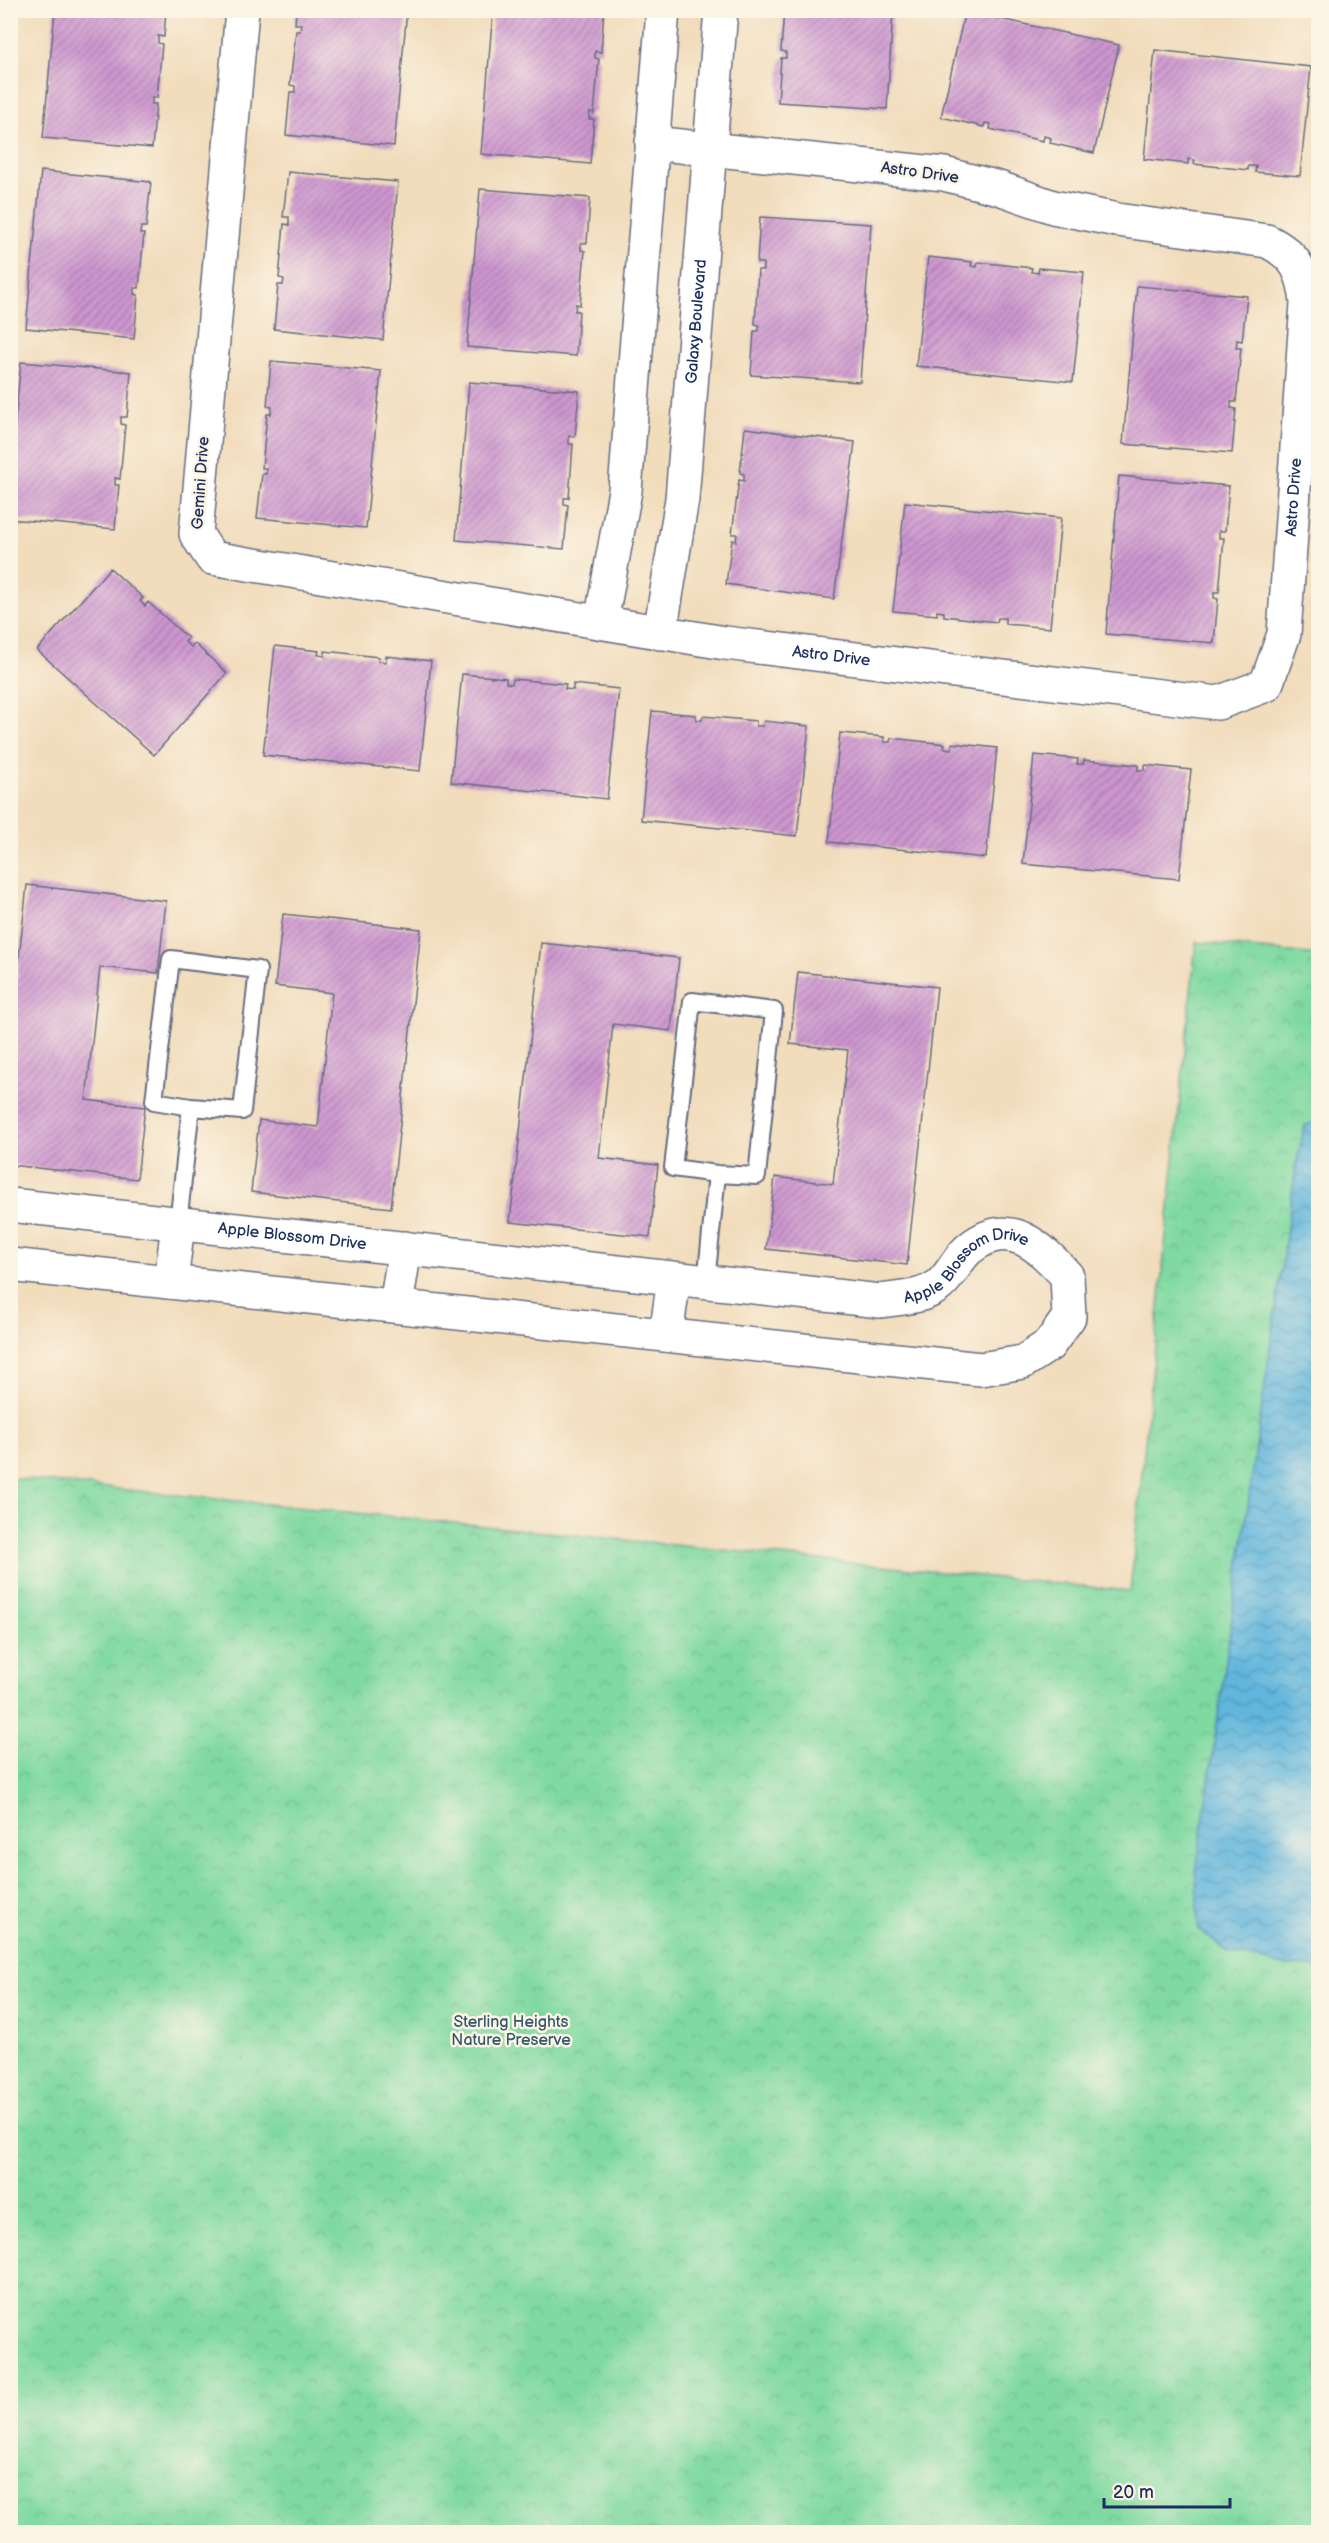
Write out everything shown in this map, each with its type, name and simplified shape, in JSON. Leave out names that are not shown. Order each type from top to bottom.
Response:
[{"type":"street","name":"Gemini Drive","points":[[242,10],[196,534],[212,558],[601,622]]},
{"type":"street","points":[[601,622],[625,491],[663,10]]},
{"type":"street","name":"Galaxy Boulevard","points":[[660,633],[682,499],[721,10]]},
{"type":"street","name":"Astro Drive","points":[[601,622],[660,633],[1218,703],[1266,685],[1284,634],[1307,303],[1305,282],[1294,260],[1283,248],[1267,241],[1117,220],[1064,209],[944,174],[652,143]]},
{"type":"street","name":"Apple Blossom Drive","points":[[10,1205],[880,1301],[926,1293],[939,1286],[970,1248],[998,1233],[1022,1238],[1042,1249],[1067,1276],[1069,1317],[1049,1345],[1023,1362],[981,1370],[10,1265]]},
{"type":"street","points":[[171,1282],[178,1224]]},
{"type":"street","points":[[396,1306],[405,1248]]},
{"type":"street","points":[[666,1335],[674,1279]]},
{"type":"lane","points":[[171,959],[258,969],[242,1111],[191,1107],[154,1101],[171,959]]},
{"type":"lane","points":[[692,1001],[774,1011],[758,1176],[717,1174],[673,1168],[692,1001]]},
{"type":"lane","points":[[178,1224],[191,1107]]},
{"type":"lane","points":[[706,1282],[717,1174]]},
{"type":"green space","name":"Sterling Heights Nature Preserve","points":[[1196,942],[1318,955],[1318,2532],[11,2532],[10,1478],[1130,1591]]},
{"type":"water","points":[[1318,1122],[1318,1968],[1280,1965],[1228,1952],[1198,1929],[1196,1872],[1296,1165],[1305,1125]]},
{"type":"building","points":[[55,10],[166,10],[164,37],[158,36],[158,43],[162,44],[157,98],[152,97],[152,104],[156,104],[152,148],[43,138]]},
{"type":"building","points":[[296,10],[407,10],[394,146],[286,135],[290,92],[295,92],[295,86],[290,85],[296,31],[300,31],[301,24],[295,24]]},
{"type":"building","points":[[493,10],[604,10],[601,52],[595,51],[595,58],[599,59],[594,113],[590,112],[589,119],[594,119],[590,164],[481,154]]},
{"type":"building","points":[[784,10],[893,10],[887,109],[778,102],[781,58],[786,58],[786,52],[781,51]]},
{"type":"building","points":[[965,11],[1119,45],[1094,153],[1050,143],[1051,138],[1044,136],[1043,141],[990,129],[991,124],[985,123],[984,127],[941,117]]},
{"type":"building","points":[[1155,50],[1311,67],[1300,176],[1255,172],[1256,166],[1248,166],[1248,170],[1194,164],[1195,160],[1188,159],[1188,164],[1144,159]]},
{"type":"building","points":[[41,171],[151,182],[146,227],[141,227],[140,234],[144,234],[139,288],[134,288],[134,294],[138,295],[134,339],[26,328]]},
{"type":"building","points":[[288,172],[398,182],[383,340],[274,329],[278,285],[283,285],[284,279],[279,278],[284,224],[289,225],[289,217],[283,217]]},
{"type":"building","points":[[480,189],[590,198],[587,243],[581,243],[581,250],[585,251],[580,305],[576,304],[575,311],[579,311],[576,356],[467,347]]},
{"type":"building","points":[[760,217],[871,224],[860,382],[751,375],[754,331],[759,331],[759,325],[755,324],[758,270],[763,270],[763,263],[757,263]]},
{"type":"building","points":[[928,257],[972,262],[971,266],[977,267],[978,262],[1032,268],[1031,272],[1038,273],[1039,268],[1084,272],[1073,382],[916,366]]},
{"type":"building","points":[[1137,286],[1247,296],[1242,341],[1237,340],[1236,348],[1241,348],[1236,402],[1231,402],[1231,408],[1236,409],[1232,453],[1123,444]]},
{"type":"building","points":[[271,361],[381,371],[366,528],[257,518],[262,474],[266,474],[266,468],[262,468],[267,414],[271,414],[272,407],[267,406]]},
{"type":"building","points":[[21,362],[131,372],[127,417],[121,417],[121,424],[125,425],[120,479],[115,478],[115,485],[119,485],[115,529],[10,519],[10,472]]},
{"type":"building","points":[[469,382],[579,391],[575,437],[569,436],[569,444],[573,444],[569,498],[564,498],[564,504],[568,505],[564,549],[456,540]]},
{"type":"building","points":[[745,428],[855,442],[834,599],[726,584],[732,540],[736,541],[737,534],[732,534],[739,480],[744,481],[744,474],[740,473]]},
{"type":"building","points":[[1119,476],[1229,486],[1225,531],[1219,531],[1219,538],[1224,538],[1219,592],[1214,592],[1214,598],[1218,599],[1214,643],[1106,634]]},
{"type":"building","points":[[905,502],[1061,518],[1050,628],[1005,624],[1005,618],[998,618],[997,622],[944,616],[944,612],[937,611],[937,615],[893,611]]},
{"type":"building","points":[[110,568],[143,598],[140,601],[145,606],[148,602],[188,638],[185,642],[191,647],[194,643],[227,673],[154,755],[37,650]]},
{"type":"building","points":[[275,646],[319,651],[318,655],[325,656],[325,651],[379,657],[378,661],[386,662],[386,656],[431,661],[420,771],[263,755]]},
{"type":"building","points":[[462,674],[506,678],[506,683],[512,684],[513,679],[566,684],[565,689],[573,690],[573,684],[619,689],[607,799],[451,782]]},
{"type":"building","points":[[652,711],[696,715],[696,720],[702,720],[703,716],[756,721],[756,726],[763,726],[764,721],[809,726],[797,836],[641,820]]},
{"type":"building","points":[[840,733],[884,737],[884,742],[890,742],[891,738],[945,744],[944,748],[952,749],[952,743],[997,748],[986,858],[829,842]]},
{"type":"building","points":[[1034,755],[1078,759],[1077,764],[1083,764],[1084,760],[1138,765],[1138,770],[1145,770],[1145,765],[1191,770],[1179,879],[1023,864]]},
{"type":"building","points":[[27,885],[166,901],[158,973],[100,967],[86,1100],[145,1107],[137,1179],[10,1165],[10,1039]]},
{"type":"building","points":[[283,914],[421,929],[391,1208],[251,1192],[259,1120],[318,1127],[332,993],[275,986]]},
{"type":"building","points":[[541,943],[679,958],[671,1031],[613,1024],[599,1158],[658,1165],[650,1237],[510,1222]]},
{"type":"building","points":[[798,972],[937,987],[907,1265],[766,1249],[775,1177],[833,1184],[848,1050],[790,1044]]}]
